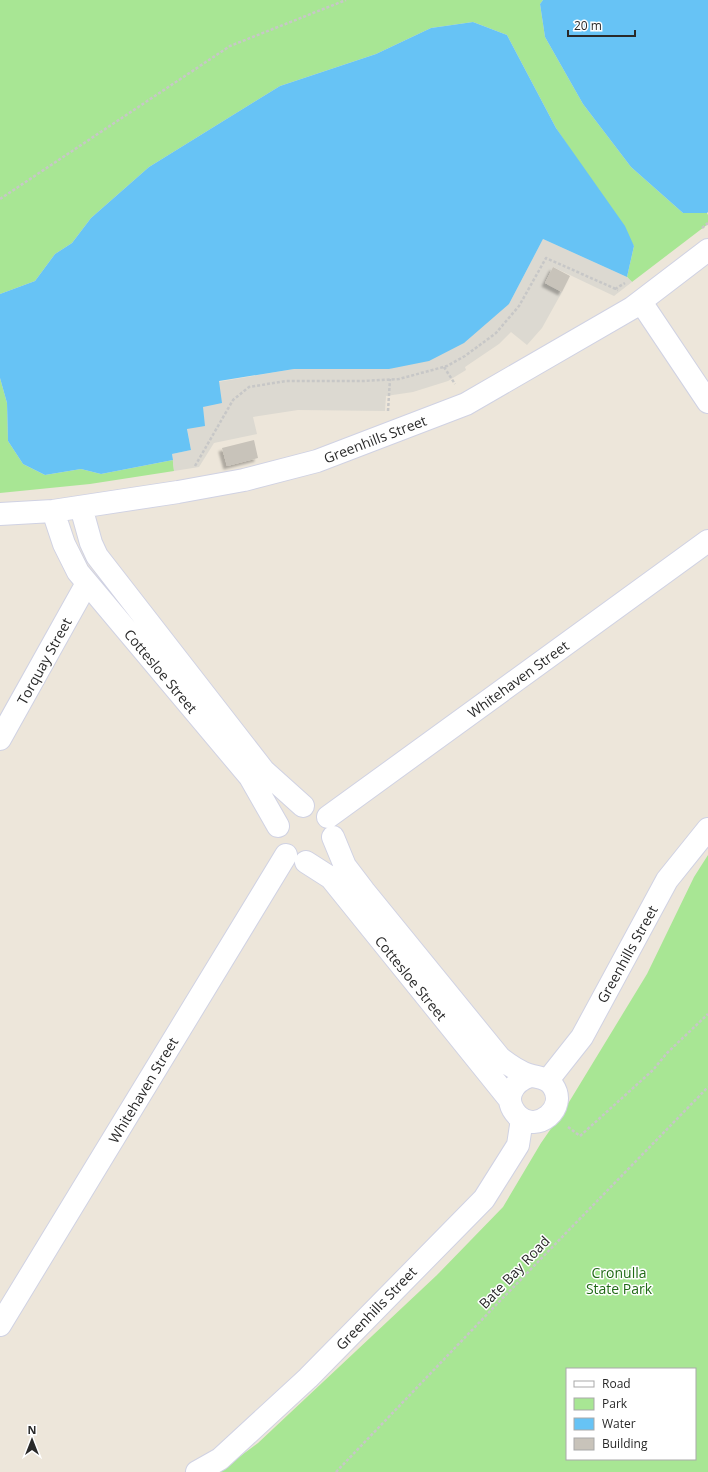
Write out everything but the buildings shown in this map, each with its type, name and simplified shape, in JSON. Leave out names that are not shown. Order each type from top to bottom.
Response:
[{"type":"street","name":"Greenhills Street","points":[[0,514],[53,511],[178,492],[244,480],[317,461],[466,404],[641,302],[708,250]]},
{"type":"street","points":[[641,302],[708,402]]},
{"type":"street","name":"Cottesloe Street","points":[[81,507],[91,544],[97,556],[264,770],[303,806]]},
{"type":"street","name":"Cottesloe Street","points":[[53,511],[64,544],[78,572],[250,777],[278,826]]},
{"type":"street","name":"Whitehaven Street","points":[[330,827],[708,541]]},
{"type":"street","name":"Torquay Street","points":[[0,739],[87,583]]},
{"type":"street","points":[[303,806],[321,810],[330,827],[331,845],[324,854],[314,860],[299,862],[286,855],[281,849],[278,842],[278,826],[282,818],[295,808],[303,806]]},
{"type":"street","name":"Cottesloe Street","points":[[330,827],[346,866],[364,891],[500,1058],[511,1066],[539,1078]]},
{"type":"street","name":"Greenhills Street","points":[[539,1078],[582,1037],[668,880],[708,829]]},
{"type":"street","name":"Whitehaven Street","points":[[0,1325],[286,855]]},
{"type":"street","name":"Cottesloe Street","points":[[306,862],[331,878],[510,1100]]},
{"type":"street","points":[[522,1078],[539,1078],[553,1086],[557,1100],[555,1108],[551,1114],[545,1119],[537,1122],[529,1122],[522,1119],[514,1111],[510,1100],[511,1092],[515,1084],[522,1078]]},
{"type":"street","name":"Greenhills Street","points":[[197,1472],[220,1459],[308,1378],[484,1199],[518,1146],[522,1119]]},
{"type":"path","points":[[0,199],[230,46],[286,22],[346,0]]},
{"type":"path","points":[[195,467],[233,400],[249,387],[286,381],[363,381],[399,379],[447,366],[465,356],[496,334],[519,306],[546,258],[620,291]]},
{"type":"path","points":[[576,1133],[580,1136],[653,1070],[667,1053],[708,1014]]},
{"type":"path","name":"Bate Bay Road","points":[[336,1472],[501,1299],[708,1087]]},
{"type":"green space","points":[[0,0],[543,0],[540,4],[545,37],[583,104],[631,167],[683,213],[707,213],[708,224],[632,282],[627,277],[634,246],[556,128],[507,35],[473,22],[431,28],[376,54],[280,86],[149,167],[91,218],[72,243],[55,254],[35,281],[0,294]]},
{"type":"green space","points":[[0,378],[7,403],[8,441],[23,464],[45,475],[81,469],[101,474],[173,460],[174,471],[90,484],[0,493]]},
{"type":"green space","name":"Cronulla State Park","points":[[708,855],[708,1472],[219,1472],[258,1443],[437,1275],[503,1207],[541,1143],[566,1107],[647,974],[694,877]]},
{"type":"shaded area","points":[[543,239],[627,277],[632,282],[614,296],[553,267],[545,283],[562,292],[542,328],[527,345],[511,332],[499,344],[465,367],[466,370],[448,381],[413,392],[386,396],[385,411],[298,410],[253,417],[257,434],[214,443],[199,467],[174,471],[172,454],[191,450],[187,428],[203,407],[218,382],[294,369],[389,369],[509,304]]},
{"type":"water","points":[[543,0],[708,0],[707,213],[683,213],[631,167],[583,104],[545,37],[540,4]]},
{"type":"water","points":[[473,22],[507,35],[556,128],[625,226],[634,246],[627,277],[543,239],[509,304],[464,343],[429,361],[389,369],[294,369],[219,381],[222,403],[203,407],[205,426],[187,429],[191,450],[172,454],[173,460],[101,474],[81,469],[45,475],[23,464],[8,441],[7,403],[0,378],[0,294],[35,281],[55,254],[72,243],[91,218],[149,167],[280,86],[376,54],[431,28]]}]
